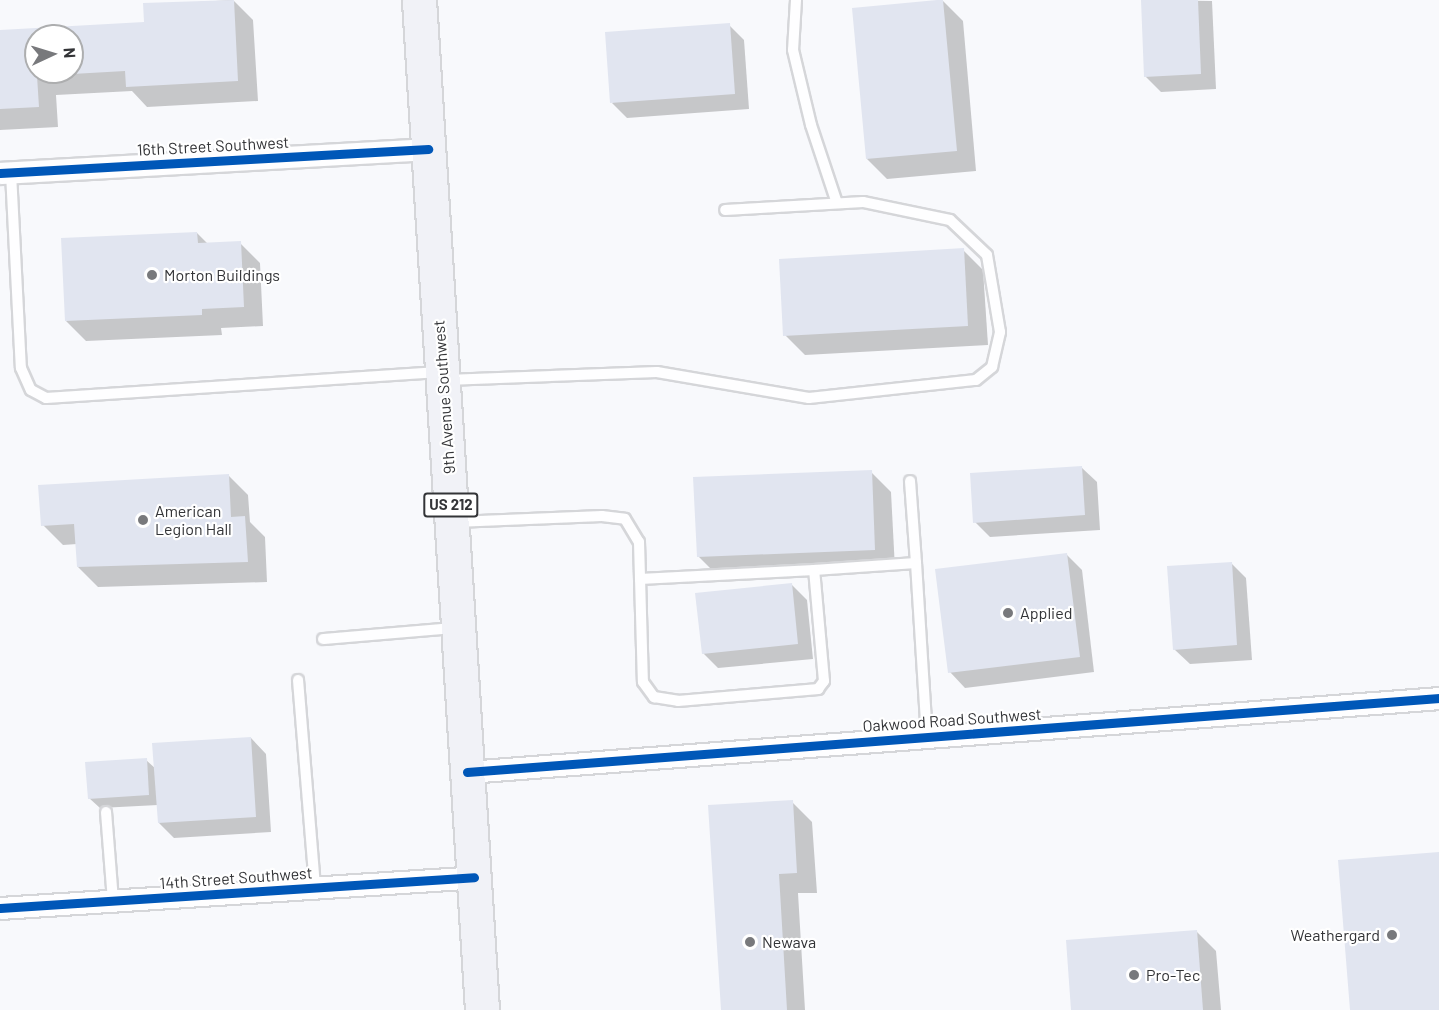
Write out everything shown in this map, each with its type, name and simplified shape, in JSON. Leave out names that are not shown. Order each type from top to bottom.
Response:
[{"type":"main road","name":"9th Avenue Southwest","points":[[419,0],[482,1010]]},
{"type":"street","name":"16th Street Southwest","points":[[5,173],[428,149]]},
{"type":"street","name":"Oakwood Road Southwest","points":[[467,772],[1439,698]]},
{"type":"street","name":"14th Street Southwest","points":[[0,908],[474,877]]},
{"type":"lane","points":[[796,0],[793,50],[811,125],[837,203]]},
{"type":"lane","points":[[5,173],[21,368],[31,390],[46,398],[442,376],[657,372],[809,398],[976,380],[992,367],[1000,333],[987,255],[950,220],[863,202],[725,210]]},
{"type":"lane","points":[[910,481],[927,737]]},
{"type":"lane","points":[[452,522],[602,516],[625,519],[639,542],[643,682],[654,697],[678,701],[818,689],[824,681],[814,570]]},
{"type":"lane","points":[[640,579],[916,563]]},
{"type":"lane","points":[[323,639],[459,627]]},
{"type":"lane","points":[[298,680],[315,888]]},
{"type":"lane","points":[[106,812],[113,901]]},
{"type":"building","points":[[234,0],[238,81],[126,87],[125,71],[84,73],[84,25],[144,22],[143,3]]},
{"type":"building","points":[[943,0],[957,151],[866,159],[852,8]]},
{"type":"building","points":[[1141,0],[1198,0],[1201,74],[1144,77]]},
{"type":"building","points":[[730,23],[735,94],[610,103],[605,32]]},
{"type":"building","points":[[24,29],[24,84],[38,84],[39,107],[0,109],[0,30]]},
{"type":"building","name":"Morton Buildings","points":[[197,232],[198,243],[241,241],[244,307],[202,309],[202,315],[65,321],[61,238]]},
{"type":"building","points":[[964,248],[968,326],[783,336],[779,259]]},
{"type":"building","points":[[1082,466],[1085,515],[973,523],[970,473]]},
{"type":"building","points":[[872,470],[875,550],[697,557],[693,477]]},
{"type":"building","name":"American Legion Hall","points":[[229,474],[231,517],[245,516],[248,562],[77,567],[74,524],[41,526],[38,485]]},
{"type":"building","name":"Applied","points":[[1067,553],[1080,657],[948,673],[935,569]]},
{"type":"building","points":[[1232,562],[1237,645],[1173,650],[1167,566]]},
{"type":"building","points":[[792,583],[798,644],[702,654],[695,593]]},
{"type":"building","points":[[251,737],[256,817],[158,823],[152,743]]},
{"type":"building","points":[[147,758],[149,795],[88,799],[85,762]]},
{"type":"building","name":"Newava","points":[[793,800],[797,873],[779,874],[787,1010],[721,1010],[708,805]]},
{"type":"building","name":"Weathergard","points":[[1439,852],[1439,1010],[1350,1010],[1338,860]]},
{"type":"building","name":"Pro-Tec","points":[[1197,930],[1203,1010],[1071,1010],[1066,940]]},
{"type":"cycle path","points":[[0,173],[428,149]]},
{"type":"cycle path","points":[[467,772],[1439,698]]},
{"type":"cycle path","points":[[0,908],[474,877]]},
{"type":"place","name":"Morton Buildings","points":[[152,275]]},
{"type":"place","name":"American Legion Hall","points":[[143,520]]},
{"type":"place","name":"Applied","points":[[1008,613]]},
{"type":"place","name":"Weathergard","points":[[1392,935]]},
{"type":"place","name":"Newava","points":[[750,942]]},
{"type":"place","name":"Pro-Tec","points":[[1134,975]]}]
